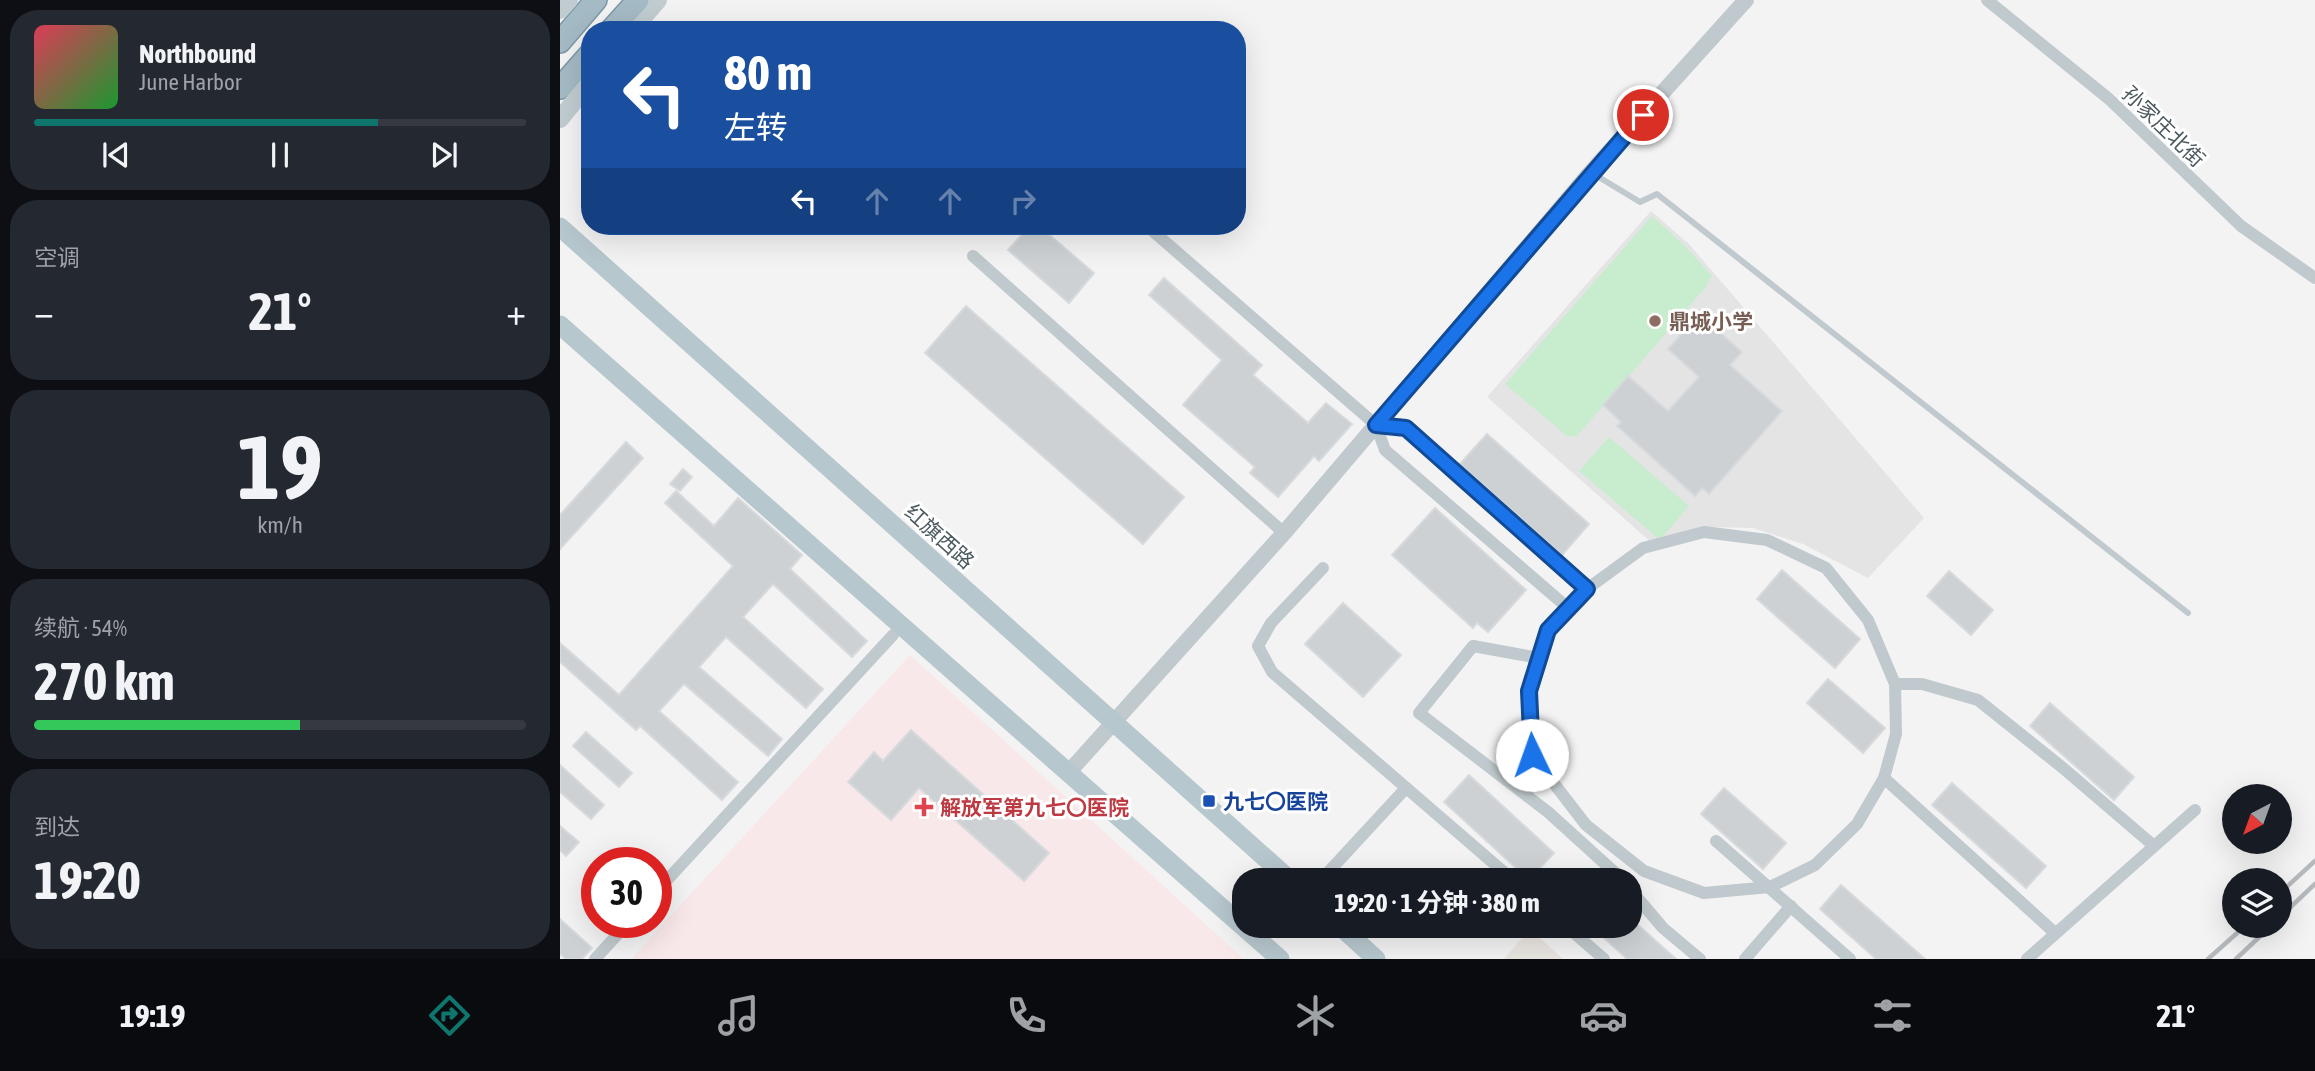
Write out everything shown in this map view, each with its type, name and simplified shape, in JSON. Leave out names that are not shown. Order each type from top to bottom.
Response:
[{"type":"highway","points":[[560,42],[596,0]]},
{"type":"highway","points":[[619,21],[638,0]]},
{"type":"highway","points":[[560,88],[581,64]]},
{"type":"main road","points":[[560,10],[569,0]]},
{"type":"main road","points":[[640,21],[658,0]]},
{"type":"main road","points":[[560,119],[581,93]]},
{"type":"main road","name":"红旗西路","points":[[560,227],[1277,868]]},
{"type":"main road","points":[[560,325],[1280,959]]},
{"type":"main road","points":[[1353,938],[1376,959]]},
{"type":"street","points":[[1068,773],[1284,533],[1591,172],[1746,0]]},
{"type":"street","name":"孙家庄北街","points":[[1987,0],[2109,99],[2241,226],[2315,278]]},
{"type":"street","points":[[1157,235],[1376,425],[1385,450],[1568,608]]},
{"type":"street","points":[[973,256],[1284,533]]},
{"type":"street","points":[[1376,425],[1406,428],[1587,589]]},
{"type":"street","points":[[1704,532],[1767,540],[1825,568],[1868,620],[1895,684],[1896,734],[1884,778],[1857,824],[1815,865],[1770,887],[1704,892],[1644,871],[1586,825],[1532,755],[1529,691],[1548,630],[1587,589],[1643,548],[1704,532]]},
{"type":"street","points":[[1322,568],[1271,623],[1258,646],[1272,672],[1499,868]]},
{"type":"street","points":[[672,875],[893,635]]},
{"type":"street","points":[[1539,657],[1473,646],[1419,713],[1548,812],[1610,868]]},
{"type":"street","points":[[1895,684],[1922,684],[1978,700],[2154,846]]},
{"type":"street","points":[[1884,778],[2055,933]]},
{"type":"street","points":[[1332,868],[1406,788]]},
{"type":"street","points":[[2027,959],[2195,810]]},
{"type":"street","points":[[1576,838],[1586,825]]},
{"type":"street","points":[[1716,841],[1850,959]]},
{"type":"street","points":[[1642,903],[1663,928],[1700,959]]},
{"type":"street","points":[[1745,959],[1791,906]]},
{"type":"street","points":[[595,959],[614,938]]},
{"type":"street","points":[[1580,938],[1604,959]]},
{"type":"lane","points":[[1591,172],[1640,202],[1657,194],[2188,613]]},
{"type":"shaded area","name":"鼎城小学","points":[[1651,211],[1689,244],[1924,518],[1868,578],[1803,544],[1753,528],[1708,527],[1653,544],[1487,397]]},
{"type":"shaded area","name":"解放军第九七〇医院","points":[[910,655],[1244,959],[631,959],[650,938],[672,938],[672,914]]},
{"type":"shaded area","points":[[1522,938],[1540,938],[1563,959],[1504,959]]},
{"type":"green space","points":[[1652,216],[1685,246],[1712,276],[1705,288],[1577,436],[1567,436],[1505,384]]},
{"type":"green space","points":[[1609,437],[1689,506],[1660,540],[1579,471]]},
{"type":"building","points":[[1022,235],[1050,235],[1094,273],[1069,303],[1008,250]]},
{"type":"building","points":[[1164,278],[1262,365],[1253,375],[1308,423],[1326,403],[1352,424],[1319,461],[1314,456],[1278,497],[1250,473],[1255,467],[1183,405],[1222,360],[1149,295]]},
{"type":"building","points":[[966,306],[1184,497],[1143,544],[925,353]]},
{"type":"building","points":[[1699,314],[1742,352],[1730,365],[1782,411],[1709,494],[1702,488],[1695,496],[1617,426],[1621,422],[1603,405],[1628,376],[1668,411],[1699,377],[1668,349]]},
{"type":"building","points":[[1487,434],[1589,524],[1562,555],[1460,464]]},
{"type":"building","points":[[626,442],[643,458],[560,549],[560,515]]},
{"type":"building","points":[[683,469],[692,477],[680,491],[670,484]]},
{"type":"building","points":[[676,491],[714,526],[738,498],[802,555],[790,569],[867,641],[852,657],[773,584],[743,617],[823,689],[806,708],[726,637],[699,667],[782,739],[768,756],[684,684],[659,711],[738,782],[722,800],[640,726],[636,730],[560,662],[560,643],[619,695],[733,566],[665,503]]},
{"type":"building","points":[[1435,508],[1526,590],[1488,632],[1477,623],[1473,628],[1392,555]]},
{"type":"building","points":[[1782,570],[1860,639],[1835,668],[1757,599]]},
{"type":"building","points":[[1949,571],[1993,610],[1971,635],[1927,596]]},
{"type":"building","points":[[1343,603],[1401,655],[1363,697],[1305,644]]},
{"type":"building","points":[[1828,679],[1885,728],[1863,753],[1807,703]]},
{"type":"building","points":[[2050,703],[2134,777],[2114,800],[2030,726]]},
{"type":"building","points":[[911,730],[1049,853],[1024,881],[919,788],[891,820],[848,782],[874,752],[883,761]]},
{"type":"building","points":[[586,732],[632,773],[619,787],[573,746]]},
{"type":"building","points":[[560,765],[604,805],[591,819],[560,792]]},
{"type":"building","points":[[1469,775],[1554,853],[1540,868],[1516,868],[1444,802]]},
{"type":"building","points":[[1952,783],[2046,866],[2026,888],[1932,805]]},
{"type":"building","points":[[1724,788],[1786,843],[1763,869],[1701,814]]},
{"type":"building","points":[[560,826],[579,842],[566,856],[560,850]]},
{"type":"building","points":[[1841,885],[1925,959],[1876,959],[1820,909]]},
{"type":"building","points":[[560,919],[592,948],[582,959],[566,959],[560,954]]},
{"type":"building","points":[[1642,929],[1676,959],[1627,959],[1604,938],[1642,938]]},
{"type":"railway","points":[[2292,882],[2315,861]]},
{"type":"railway","points":[[2292,906],[2315,884]]},
{"type":"railway","points":[[2208,959],[2232,938]]},
{"type":"railway","points":[[2236,959],[2258,938]]},
{"type":"place","name":"鼎城小学","points":[[1655,321]]},
{"type":"place","name":"九七〇医院","points":[[1209,801]]},
{"type":"place","name":"解放军第九七〇医院","points":[[924,807]]},
{"type":"route","points":[[1532,755],[1529,691],[1548,630],[1587,589],[1406,428],[1376,425],[1591,172],[1643,115]]}]
